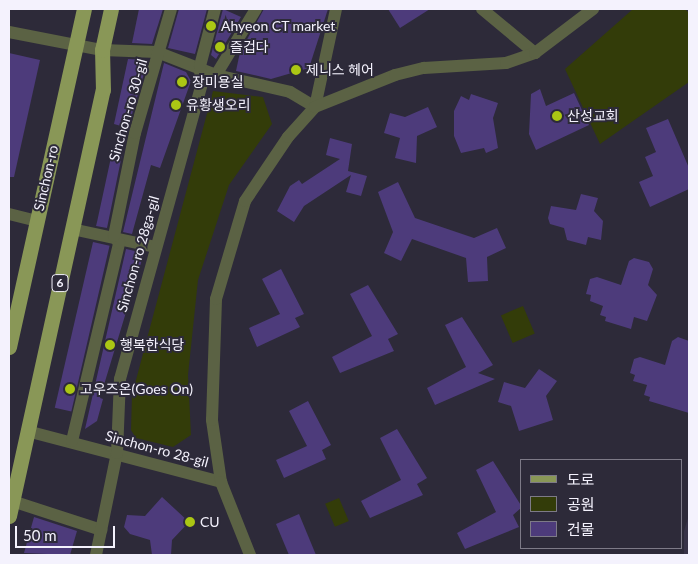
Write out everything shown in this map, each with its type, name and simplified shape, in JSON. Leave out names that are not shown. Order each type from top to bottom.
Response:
[{"type":"main road","name":"Sinchon-ro","points":[[9,347],[84,9]]},
{"type":"main road","name":"6","points":[[10,508],[103,90],[102,50],[111,9]]},
{"type":"street","name":"Sinchon-ro 30-gil","points":[[114,236],[135,134],[160,59],[157,52],[171,9]]},
{"type":"street","name":"Sinchon-ro 28ga-gil","points":[[96,555],[117,453],[120,379],[201,86],[200,66],[215,9]]},
{"type":"street","points":[[216,75],[256,9]]},
{"type":"street","points":[[315,107],[336,9]]},
{"type":"street","points":[[482,9],[536,53]]},
{"type":"street","points":[[315,107],[424,68],[506,63],[536,53],[593,9]]},
{"type":"street","name":"Sinchon-ro 30-gil","points":[[9,32],[102,50],[157,52],[200,66],[216,75],[290,92],[315,107]]},
{"type":"street","name":"Sinchon-ro 28-gil","points":[[27,431],[72,441],[221,482],[212,420],[210,368],[218,290],[245,201],[288,137],[315,107]]},
{"type":"street","points":[[9,214],[37,221]]},
{"type":"street","points":[[72,229],[114,236],[155,247]]},
{"type":"street","points":[[72,441],[119,243],[114,236]]},
{"type":"street","points":[[221,482],[250,555]]},
{"type":"street","points":[[10,508],[101,530]]},
{"type":"shaded area","points":[[689,515],[689,555],[684,555],[684,531]]},
{"type":"green space","points":[[633,9],[685,9],[689,13],[689,82],[600,144],[565,69]]},
{"type":"green space","points":[[213,91],[263,97],[272,124],[229,185],[198,280],[188,375],[191,435],[173,447],[136,438],[131,430],[132,395]]},
{"type":"green space","points":[[523,306],[535,334],[513,343],[501,315]]},
{"type":"green space","points":[[339,498],[349,521],[335,527],[325,504]]},
{"type":"building","points":[[139,9],[163,9],[152,44],[132,43]]},
{"type":"building","points":[[179,9],[207,9],[195,54],[168,48]]},
{"type":"building","points":[[223,9],[241,17],[216,59],[211,55]]},
{"type":"building","points":[[264,9],[328,9],[309,68],[271,79],[236,71],[240,52]]},
{"type":"building","points":[[388,9],[430,9],[400,28]]},
{"type":"building","points":[[9,53],[40,60],[14,177],[9,177]]},
{"type":"building","points":[[128,59],[148,60],[128,128],[114,124]]},
{"type":"building","points":[[164,63],[186,72],[191,81],[160,168],[151,165],[132,234],[123,232]]},
{"type":"building","name":"산성교회","points":[[540,89],[546,106],[574,93],[589,125],[536,150],[529,134],[531,94]]},
{"type":"building","points":[[471,94],[498,103],[493,118],[498,148],[486,153],[484,148],[461,153],[454,136],[454,111],[461,96],[469,100]]},
{"type":"building","points":[[428,107],[437,127],[417,136],[416,163],[395,158],[400,138],[384,133],[390,113],[405,117]]},
{"type":"building","points":[[668,119],[689,168],[689,189],[650,207],[639,182],[653,176],[645,157],[656,152],[646,128]]},
{"type":"building","points":[[330,138],[352,144],[348,171],[367,176],[361,196],[346,192],[351,175],[304,206],[294,222],[277,211],[290,186],[299,180],[302,184],[340,159],[326,155]]},
{"type":"building","points":[[113,148],[123,150],[107,228],[96,226]]},
{"type":"building","points":[[398,182],[415,218],[474,238],[497,228],[506,248],[487,257],[488,281],[468,282],[466,258],[412,239],[401,261],[384,253],[393,232],[378,192]]},
{"type":"building","points":[[581,194],[598,198],[594,211],[603,221],[601,240],[588,237],[586,245],[567,240],[564,228],[550,224],[548,218],[551,206],[576,210]]},
{"type":"building","points":[[93,242],[110,246],[71,411],[55,408]]},
{"type":"building","points":[[126,249],[144,253],[100,398],[103,399],[97,421],[85,429]]},
{"type":"building","points":[[634,258],[649,262],[653,269],[648,285],[657,295],[647,321],[634,317],[631,329],[605,321],[606,317],[600,315],[603,306],[590,301],[591,295],[586,294],[590,279],[597,277],[621,285],[629,261]]},
{"type":"building","points":[[281,269],[304,314],[295,318],[300,327],[257,347],[249,328],[280,314],[262,279]]},
{"type":"building","points":[[368,285],[398,334],[388,339],[394,351],[340,373],[332,357],[372,336],[350,294]]},
{"type":"building","points":[[462,317],[493,365],[478,373],[495,379],[435,405],[427,388],[466,367],[445,325]]},
{"type":"building","points":[[678,337],[689,341],[689,413],[649,401],[650,397],[644,395],[647,385],[633,381],[635,375],[630,373],[634,359],[640,357],[665,365],[672,341]]},
{"type":"building","points":[[539,369],[557,381],[546,396],[553,420],[519,431],[511,406],[498,402],[504,382],[525,388]]},
{"type":"building","points":[[308,401],[331,445],[322,450],[326,459],[284,478],[276,460],[307,446],[289,411]]},
{"type":"building","points":[[397,429],[427,478],[417,484],[423,495],[370,518],[361,501],[401,480],[380,438]]},
{"type":"building","points":[[493,461],[520,504],[520,509],[513,515],[519,527],[465,549],[457,533],[496,512],[476,470]]},
{"type":"building","points":[[162,497],[189,522],[172,540],[171,555],[152,555],[150,540],[130,534],[124,527],[127,515],[145,516]]},
{"type":"building","points":[[299,514],[316,555],[289,555],[276,524]]},
{"type":"building","points":[[34,517],[77,531],[70,555],[24,553]]},
{"type":"place","name":"Ahyeon CT market","points":[[211,26]]},
{"type":"place","name":"즐겁다","points":[[220,47]]},
{"type":"place","name":"제니스 헤어","points":[[296,70]]},
{"type":"place","name":"장미용실","points":[[182,82]]},
{"type":"place","name":"유황생오리","points":[[176,105]]},
{"type":"place","name":"산성교회","points":[[557,116]]},
{"type":"place","name":"행복한식당","points":[[110,345]]},
{"type":"place","name":"고우즈온(Goes On)","points":[[70,389]]},
{"type":"place","name":"CU","points":[[190,522]]}]
